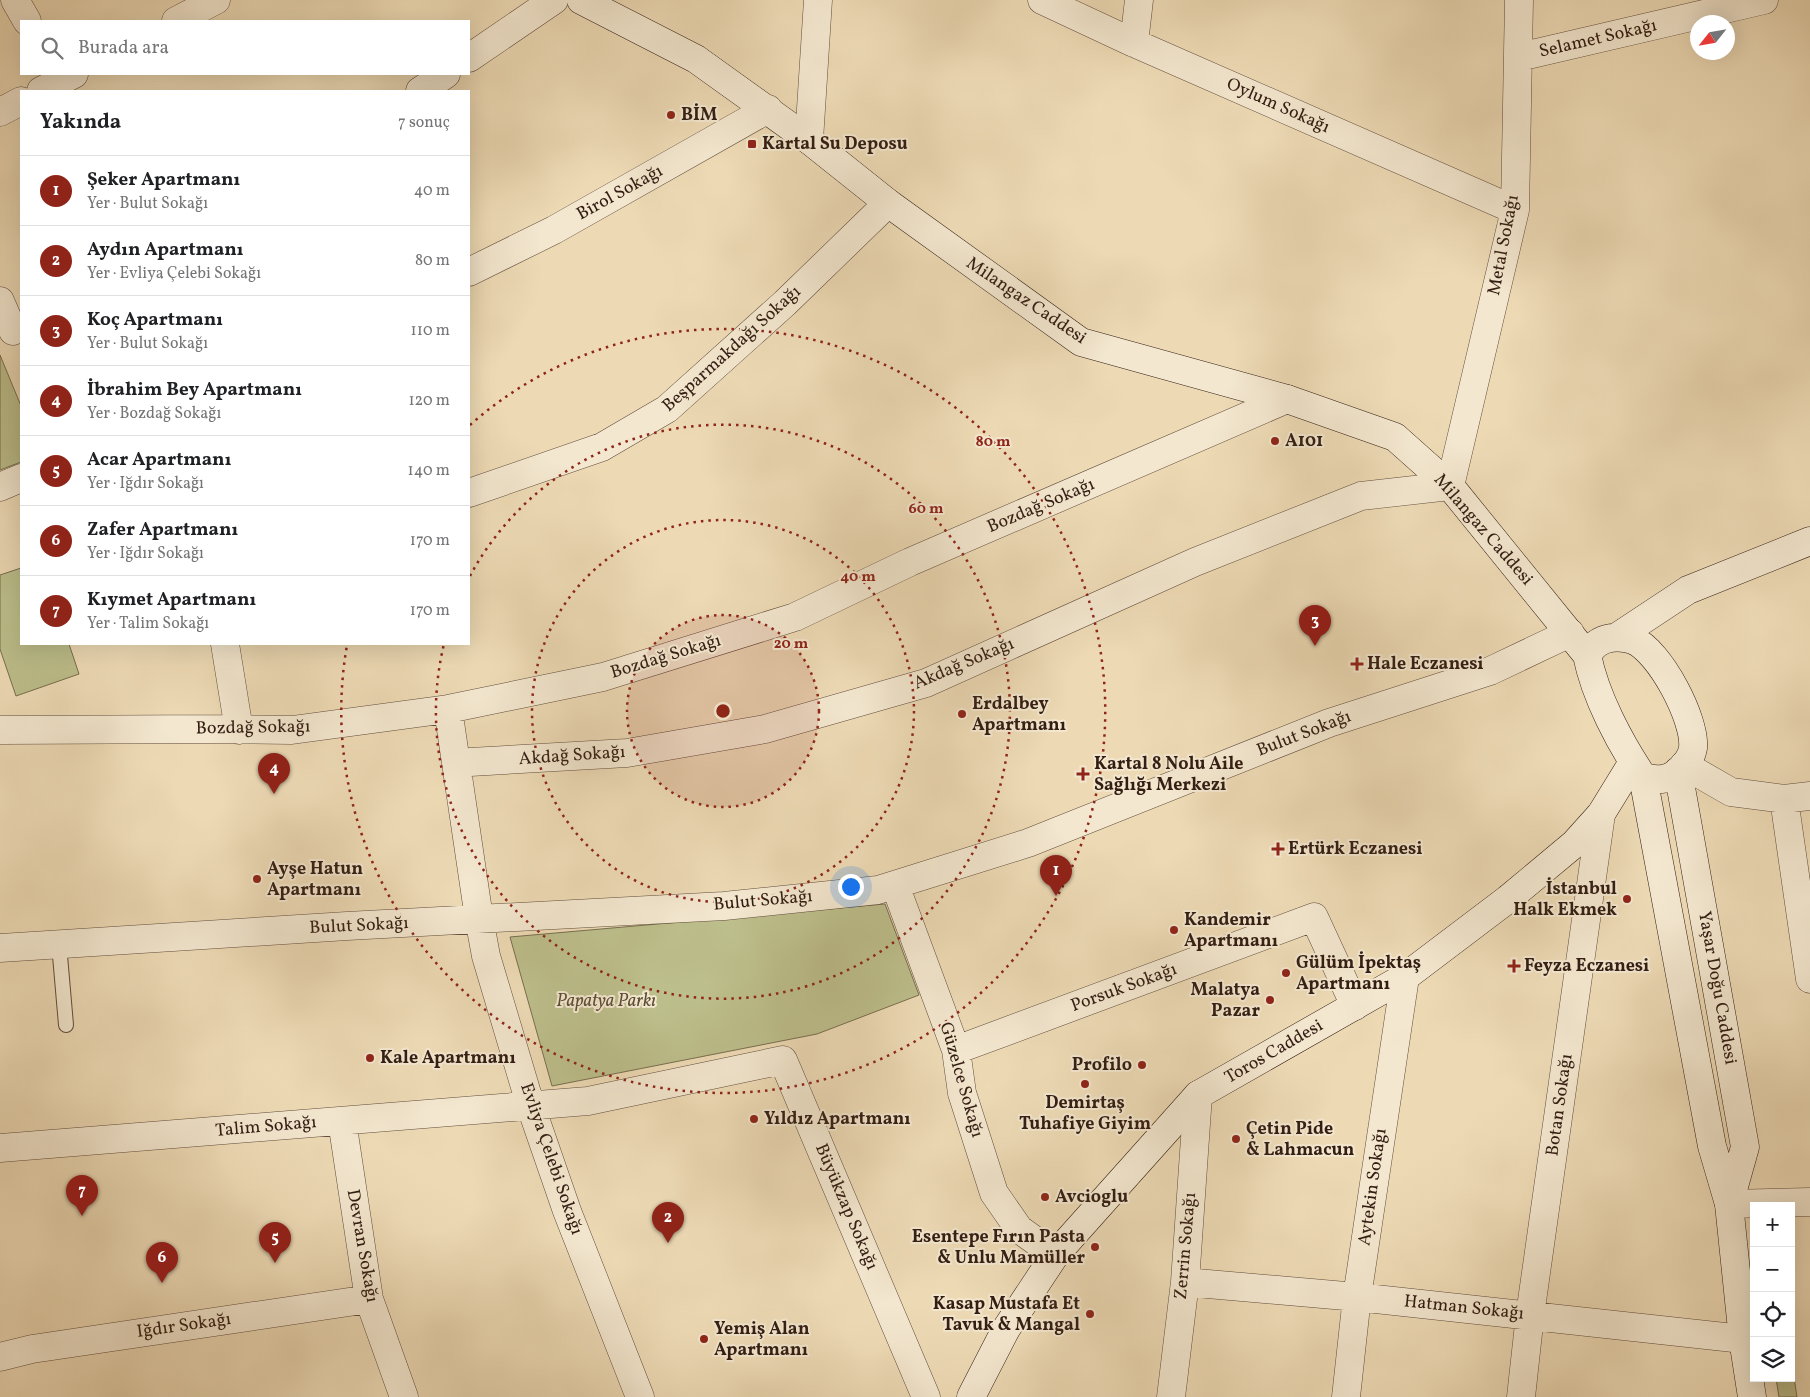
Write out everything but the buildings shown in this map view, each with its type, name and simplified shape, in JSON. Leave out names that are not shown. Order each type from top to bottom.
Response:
[{"type":"street","points":[[16,0],[26,20]]},
{"type":"street","points":[[178,20],[216,0]]},
{"type":"street","points":[[470,57],[554,0]]},
{"type":"street","points":[[809,140],[818,0]]},
{"type":"street","name":"Oylum Sokağı","points":[[1042,0],[1515,210]]},
{"type":"street","points":[[1134,42],[1139,0]]},
{"type":"street","name":"Metal Sokağı","points":[[1450,486],[1515,210],[1519,0]]},
{"type":"street","name":"Selamet Sokağı","points":[[1519,57],[1764,0]]},
{"type":"street","name":"Milangaz Caddesi","points":[[586,1],[696,59],[768,109],[888,204],[1081,342],[1287,399],[1395,437],[1450,486],[1587,655]]},
{"type":"street","points":[[422,90],[444,75]]},
{"type":"street","points":[[0,112],[20,102]]},
{"type":"street","name":"Birol Sokağı","points":[[470,272],[554,230],[768,109]]},
{"type":"street","name":"Beşparmakdağı Sokağı","points":[[470,493],[602,447],[667,409],[785,303],[888,204]]},
{"type":"street","points":[[0,301],[12,332]]},
{"type":"street","name":"Bozdağ Sokağı","points":[[0,730],[292,730],[448,708],[603,677],[795,617],[910,562],[1287,399]]},
{"type":"street","points":[[0,487],[20,478]]},
{"type":"street","name":"Akdağ Sokağı","points":[[457,768],[470,762],[627,753],[766,729],[926,682],[1195,562],[1361,496],[1450,486]]},
{"type":"street","points":[[1587,655],[1594,645],[1603,640],[1617,637],[1688,590],[1810,541]]},
{"type":"street","points":[[1648,650],[1688,590]]},
{"type":"street","name":"Bulut Sokağı","points":[[0,948],[479,918],[724,906],[878,890],[1028,843],[1329,723],[1490,671],[1570,633]]},
{"type":"street","points":[[1617,637],[1633,640],[1648,650],[1661,664],[1674,686],[1690,729],[1693,748],[1681,768],[1662,779],[1638,770]]},
{"type":"street","points":[[225,645],[240,730]]},
{"type":"street","name":"Yaşar Doğu Caddesi","points":[[1587,655],[1600,694],[1638,770],[1712,1146],[1729,1204],[1743,1339],[1752,1397]]},
{"type":"street","name":"Evliya Çelebi Sokağı","points":[[448,708],[486,956],[532,1107],[567,1211],[640,1397]]},
{"type":"street","points":[[1681,768],[1731,792],[1797,797],[1810,979]]},
{"type":"street","name":"Yaşar Doğu Caddesi","points":[[1681,768],[1745,1147],[1729,1204]]},
{"type":"street","name":"Toros Caddesi","points":[[971,1397],[1006,1329],[1055,1255],[1198,1094],[1405,977],[1508,899],[1574,844],[1638,770]]},
{"type":"street","name":"Botan Sokağı","points":[[1521,1397],[1530,1315],[1601,814]]},
{"type":"street","name":"Güzelce Sokağı","points":[[895,885],[956,1050],[962,1093],[994,1193],[1019,1229],[1055,1255]]},
{"type":"street","name":"Porsuk Sokağı","points":[[956,1050],[1314,917],[1355,1006]]},
{"type":"street","name":"Aytekin Sokağı","points":[[1346,1397],[1357,1297],[1405,977]]},
{"type":"street","name":"Büyükzap Sokağı","points":[[532,1107],[588,1101],[783,1060],[926,1397]]},
{"type":"street","name":"Zerrin Sokağı","points":[[1171,1397],[1184,1282],[1198,1094]]},
{"type":"street","name":"Talim Sokağı","points":[[0,1148],[532,1107]]},
{"type":"street","name":"Devran Sokağı","points":[[342,1121],[369,1299],[404,1397]]},
{"type":"street","points":[[1729,1204],[1810,1202]]},
{"type":"street","name":"Hatman Sokağı","points":[[1184,1282],[1357,1297],[1743,1339]]},
{"type":"street","name":"Iğdır Sokağı","points":[[0,1357],[32,1349],[369,1299]]},
{"type":"lane","points":[[59,944],[66,1025]]},
{"type":"green space","points":[[0,355],[20,404],[20,462],[0,470]]},
{"type":"green space","points":[[20,568],[20,645],[69,645],[79,674],[16,696],[0,649],[0,575]]},
{"type":"green space","name":"Papatya Parkı","points":[[885,904],[919,995],[817,1034],[552,1086],[510,937]]},
{"type":"green space","points":[[1777,1382],[1795,1382],[1797,1397],[1779,1397]]},
{"type":"place","name":"BİM","points":[[671,115]]},
{"type":"place","name":"Kartal Su Deposu","points":[[752,144]]},
{"type":"place","name":"A101","points":[[1275,441]]},
{"type":"place","name":"Koç Apartmanı","points":[[1315,646]]},
{"type":"place","name":"Hale Eczanesi","points":[[1357,664]]},
{"type":"place","name":"Erdalbey Apartmanı","points":[[962,714]]},
{"type":"place","name":"Kartal 8 Nolu Aile Sağlığı Merkezi","points":[[1083,774]]},
{"type":"place","name":"İbrahim Bey Apartmanı","points":[[274,794]]},
{"type":"place","name":"Ertürk Eczanesi","points":[[1278,849]]},
{"type":"place","name":"Ayşe Hatun Apartmanı","points":[[257,879]]},
{"type":"place","name":"Şeker Apartmanı","points":[[1056,896]]},
{"type":"place","name":"İstanbul Halk Ekmek","points":[[1627,899]]},
{"type":"place","name":"Kandemir Apartmanı","points":[[1174,930]]},
{"type":"place","name":"Feyza Eczanesi","points":[[1514,966]]},
{"type":"place","name":"Gülüm İpektaş Apartmanı","points":[[1286,973]]},
{"type":"place","name":"Malatya Pazar","points":[[1270,1000]]},
{"type":"place","name":"Kale Apartmanı","points":[[370,1058]]},
{"type":"place","name":"Profilo","points":[[1142,1065]]},
{"type":"place","name":"Demirtaş Tuhafiye Giyim","points":[[1085,1084]]},
{"type":"place","name":"Yıldız Apartmanı","points":[[754,1119]]},
{"type":"place","name":"Çetin Pide & Lahmacun","points":[[1236,1139]]},
{"type":"place","name":"Avcioglu","points":[[1045,1197]]},
{"type":"place","name":"Kıymet Apartmanı","points":[[82,1216]]},
{"type":"place","name":"Aydın Apartmanı","points":[[668,1243]]},
{"type":"place","name":"Esentepe Fırın Pasta & Unlu Mamüller","points":[[1095,1247]]},
{"type":"place","name":"Acar Apartmanı","points":[[275,1263]]},
{"type":"place","name":"Zafer Apartmanı","points":[[162,1283]]},
{"type":"place","name":"Kasap Mustafa Et Tavuk & Mangal","points":[[1090,1314]]},
{"type":"place","name":"Yemiş Alan Apartmanı","points":[[704,1339]]}]
